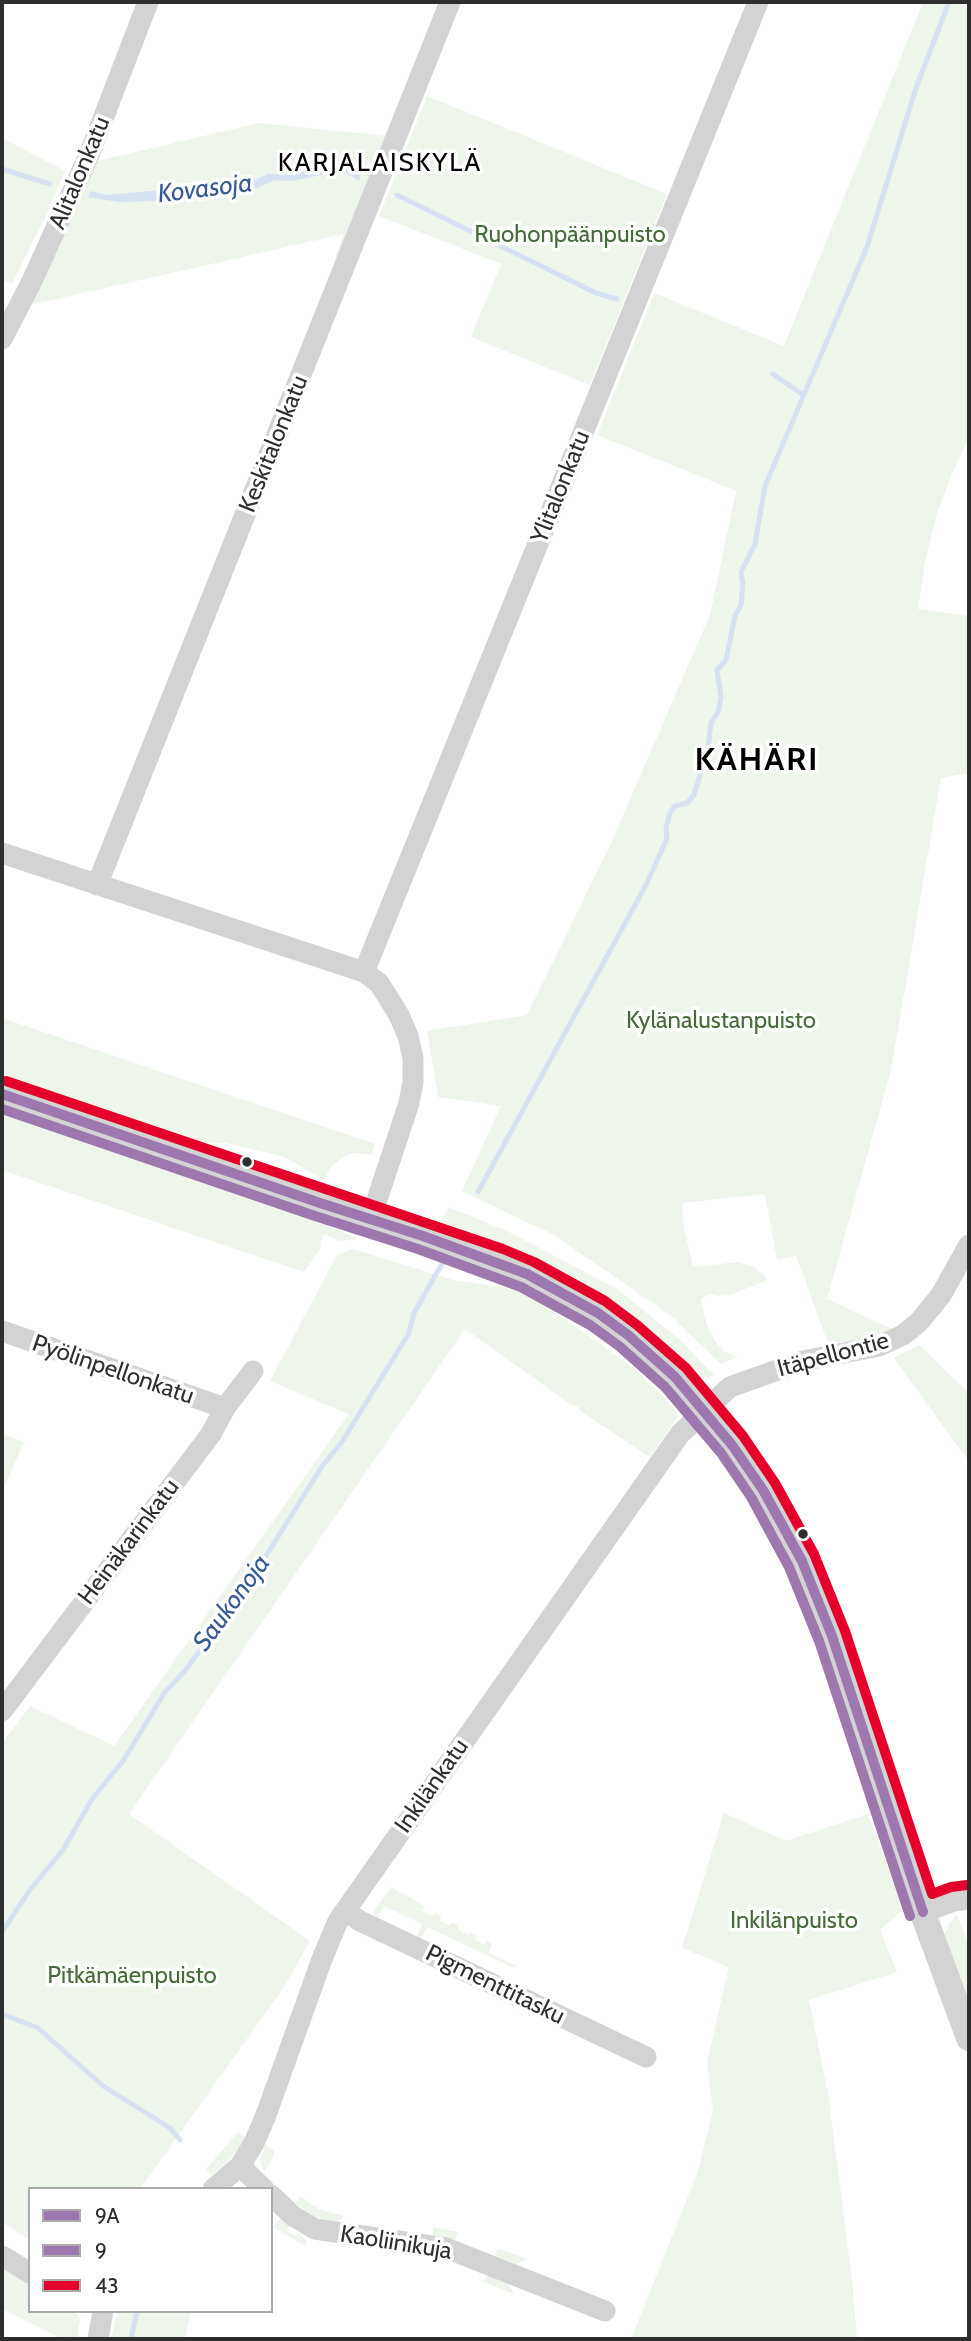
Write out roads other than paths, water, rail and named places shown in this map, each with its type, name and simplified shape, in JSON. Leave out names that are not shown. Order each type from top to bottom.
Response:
[{"type":"street","name":"Alitalonkatu","points":[[2,339],[32,281],[89,155],[148,2]]},
{"type":"street","name":"Keskitalonkatu","points":[[97,886],[450,2]]},
{"type":"street","name":"Ylitalonkatu","points":[[365,972],[758,2]]},
{"type":"street","points":[[2,853],[365,972],[379,983],[400,1015],[408,1036],[413,1058],[413,1082],[409,1103],[371,1219]]},
{"type":"street","points":[[2,1094],[517,1270],[598,1313],[628,1335],[675,1377],[732,1445],[763,1490],[807,1572],[832,1636],[923,1912],[969,2038]]},
{"type":"street","name":"Itäpellontie","points":[[704,1410],[730,1387],[748,1379],[803,1361],[879,1346],[903,1335],[919,1322],[941,1295],[969,1245]]},
{"type":"street","name":"Pyölinpellonkatu","points":[[2,1331],[225,1408]]},
{"type":"street","name":"Heinäkarinkatu","points":[[2,1711],[211,1434],[225,1408],[253,1371]]},
{"type":"street","name":"Inkilänkatu","points":[[215,2187],[240,2166],[266,2115],[329,1939],[345,1911],[659,1462],[680,1434],[704,1410]]},
{"type":"street","points":[[923,1912],[954,1901],[969,1899]]},
{"type":"street","name":"Pigmenttitasku","points":[[345,1911],[360,1921],[646,2057]]},
{"type":"street","points":[[240,2166],[262,2187]]},
{"type":"street","name":"Kaoliinikuja","points":[[273,2197],[293,2216],[315,2229],[446,2248],[605,2311]]},
{"type":"street","points":[[2,2256],[28,2272]]},
{"type":"street","points":[[98,2339],[103,2313]]},
{"type":"water","points":[[329,165],[345,166],[361,173],[359,181],[346,173],[334,172],[293,181],[275,180],[247,192],[221,190],[155,201],[119,202],[88,197],[90,191],[107,195],[244,185],[268,174],[295,175]]},
{"type":"waterway","points":[[478,1192],[646,885],[667,839],[666,828],[670,813],[675,806],[687,803],[694,795],[708,749],[711,723],[718,712],[721,697],[717,670],[726,660],[735,616],[741,605],[741,572],[755,544],[765,486],[867,247],[916,88],[949,2]]},
{"type":"waterway","name":"Kovasoja","points":[[2,169],[50,184]]},
{"type":"waterway","name":"Kovasoja","points":[[397,195],[596,293],[617,299]]},
{"type":"waterway","points":[[773,374],[802,394]]},
{"type":"waterway","name":"Saukonoja","points":[[2,1932],[29,1891],[63,1850],[92,1799],[123,1761],[165,1692],[185,1671],[249,1583],[323,1465],[342,1442],[409,1333],[414,1313],[443,1262]]},
{"type":"waterway","name":"Saukonoja","points":[[2,2014],[38,2028],[103,2086],[170,2128],[180,2140]]},
{"type":"waterway","name":"Saukonoja","points":[[131,2339],[137,2313]]},
{"type":"district","name":"KARJALAISKYLÄ","points":[[380,163]]},
{"type":"district","name":"KÄHÄRI","points":[[757,761]]},
{"type":"park label","name":"Ruohonpäänpuisto","points":[[570,235]]},
{"type":"park label","name":"Kylänalustanpuisto","points":[[721,1021]]},
{"type":"park label","name":"Inkilänpuisto","points":[[794,1921]]},
{"type":"park label","name":"Pitkämäenpuisto","points":[[132,1976]]}]
